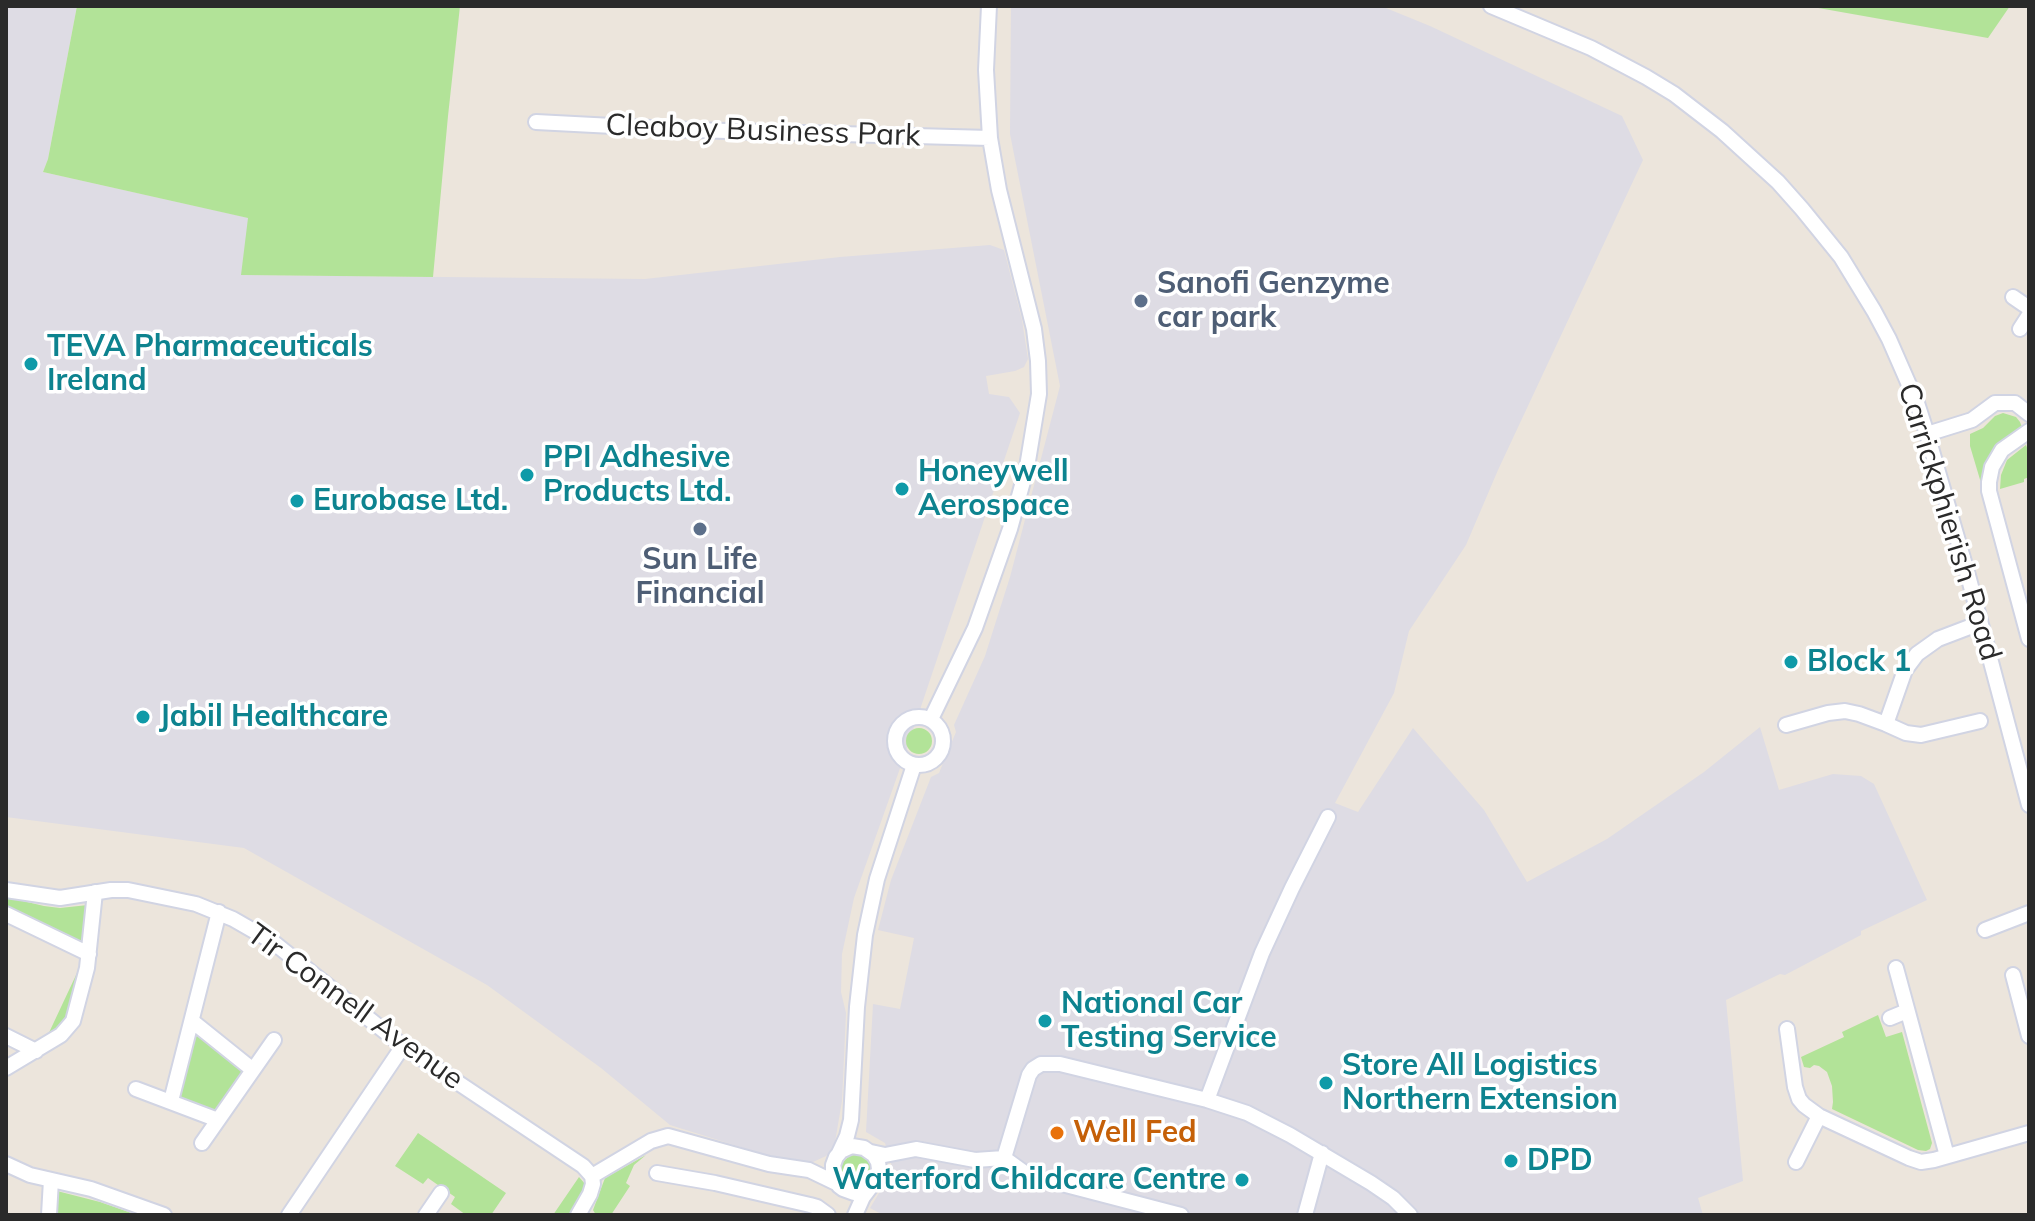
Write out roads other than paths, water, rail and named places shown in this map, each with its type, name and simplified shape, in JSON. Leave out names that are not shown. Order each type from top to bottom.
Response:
[{"type":"street","points":[[931,719],[969,641],[1002,553],[1020,497],[1038,404],[1039,377],[1034,329],[999,190],[990,138],[986,91],[989,6]]},
{"type":"street","name":"Carrickphierish Road","points":[[1491,6],[1581,43],[1646,77],[1699,112],[1778,182],[1841,257],[1874,311],[1904,371],[1927,434],[2029,805]]},
{"type":"street","name":"Cleaboy Business Park","points":[[536,122],[690,130],[990,138]]},
{"type":"street","points":[[2013,297],[2029,308]]},
{"type":"street","points":[[2020,329],[2029,315]]},
{"type":"street","points":[[1927,434],[1972,420],[1995,403],[2015,403],[2029,414]]},
{"type":"street","points":[[2029,431],[2002,450],[1992,467],[1989,491],[2029,639]]},
{"type":"street","points":[[1886,724],[1905,670],[1917,654],[1952,633],[1980,623]]},
{"type":"street","points":[[1786,725],[1838,711],[1859,714],[1906,733],[1921,735],[1980,721]]},
{"type":"street","points":[[913,717],[931,719],[943,735],[941,750],[930,763],[914,765],[896,749],[896,733],[902,723],[913,717]]},
{"type":"street","points":[[853,1215],[832,1171],[851,1120],[857,1007],[865,935],[877,879],[914,765]]},
{"type":"street","points":[[1207,1100],[1262,953],[1328,817]]},
{"type":"street","name":"Tir Connell Avenue","points":[[6,890],[60,898],[128,890],[219,912],[273,942],[403,1046],[583,1166],[592,1176]]},
{"type":"street","points":[[6,1068],[61,1035],[73,1021],[86,975],[95,892]]},
{"type":"street","points":[[171,1101],[219,912]]},
{"type":"street","points":[[1985,930],[2029,913]]},
{"type":"street","points":[[6,914],[89,954]]},
{"type":"street","points":[[1896,968],[1947,1156]]},
{"type":"street","points":[[2013,975],[2024,999],[2029,1036]]},
{"type":"street","points":[[1890,1018],[1907,1011]]},
{"type":"street","points":[[192,1021],[253,1070]]},
{"type":"street","points":[[1787,1029],[1797,1095],[1804,1105],[1819,1116],[1913,1160],[1924,1162],[2029,1133]]},
{"type":"street","points":[[6,1036],[36,1051]]},
{"type":"street","points":[[202,1143],[274,1040]]},
{"type":"street","points":[[289,1215],[403,1046]]},
{"type":"street","points":[[1004,1158],[1026,1082],[1033,1069],[1041,1064],[1060,1064],[1207,1100],[1259,1118],[1383,1191],[1410,1215]]},
{"type":"street","points":[[136,1089],[218,1120]]},
{"type":"street","points":[[1795,1165],[1819,1116]]},
{"type":"street","points":[[578,1215],[590,1194],[592,1176],[651,1141],[668,1136],[769,1164],[809,1170],[854,1193],[860,1193],[874,1182],[878,1162],[856,1134],[851,1120]]},
{"type":"street","points":[[809,1170],[824,1165],[852,1146],[885,1155],[922,1149],[975,1160],[1004,1158],[1022,1171],[1043,1179],[1181,1215]]},
{"type":"street","points":[[853,1215],[886,1163],[903,1151]]},
{"type":"street","points":[[1305,1215],[1322,1153]]},
{"type":"street","points":[[6,1164],[24,1173],[91,1189],[159,1214]]},
{"type":"street","points":[[657,1173],[810,1205],[828,1215]]},
{"type":"street","points":[[49,1215],[51,1180]]},
{"type":"street","points":[[426,1215],[441,1193]]},
{"type":"place","name":"Sanofi Genzyme car park","points":[[1141,301]]},
{"type":"place","name":"TEVA Pharmaceuticals Ireland","points":[[31,364]]},
{"type":"place","name":"PPI Adhesive Products Ltd.","points":[[527,475]]},
{"type":"place","name":"Honeywell Aerospace","points":[[902,489]]},
{"type":"place","name":"Eurobase Ltd.","points":[[297,501]]},
{"type":"place","name":"Sun Life Financial","points":[[700,529]]},
{"type":"place","name":"Block 1","points":[[1791,662]]},
{"type":"place","name":"Jabil Healthcare","points":[[143,717]]},
{"type":"place","name":"National Car Testing Service","points":[[1045,1021]]},
{"type":"place","name":"Store All Logistics Northern Extension","points":[[1326,1083]]},
{"type":"place","name":"Well Fed","points":[[1057,1133]]},
{"type":"place","name":"DPD","points":[[1511,1161]]},
{"type":"place","name":"Waterford Childcare Centre","points":[[1242,1180]]}]
